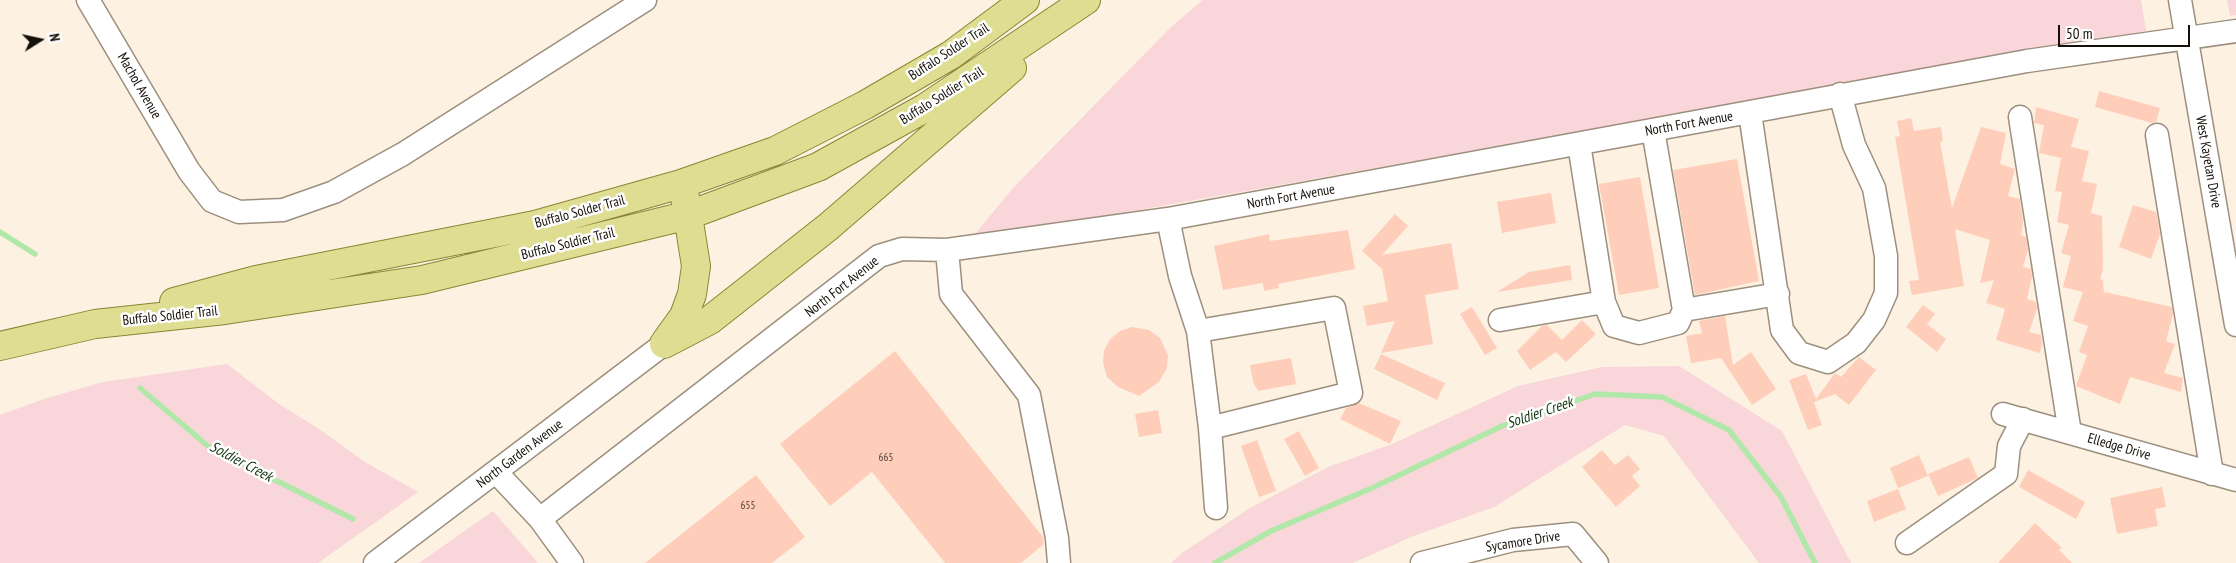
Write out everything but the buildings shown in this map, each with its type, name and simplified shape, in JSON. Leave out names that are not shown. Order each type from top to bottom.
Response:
[{"type":"main road","name":"Buffalo Solder Trail","points":[[96,324],[256,280],[535,224],[681,184],[775,152],[865,105],[950,54],[1025,0]]},
{"type":"main road","name":"Buffalo Soldier Trail","points":[[0,346],[96,324],[225,310],[422,280],[689,215],[818,168],[925,108],[1086,0]]},
{"type":"main road","points":[[664,344],[710,320],[828,227],[1091,0]]},
{"type":"main road","points":[[664,344],[684,316],[692,294],[696,266],[689,215],[681,184]]},
{"type":"street","name":"Machol Avenue","points":[[88,0],[189,171],[212,201],[239,212],[283,210],[334,192],[403,154],[645,0]]},
{"type":"street","name":"West Kayetan Drive","points":[[2180,0],[2236,325]]},
{"type":"street","name":"North Fort Avenue","points":[[540,519],[879,256],[902,249],[947,250],[1168,219],[2027,61],[2236,31]]},
{"type":"street","points":[[1750,112],[1782,330],[1799,353],[1828,362],[1856,343],[1874,320],[1886,293],[1886,256],[1874,188],[1854,145],[1840,94]]},
{"type":"street","points":[[2020,118],[2070,433]]},
{"type":"street","points":[[1579,144],[1604,302],[1614,326],[1639,333],[1678,323],[1684,310],[1653,130]]},
{"type":"street","points":[[2157,135],[2212,474]]},
{"type":"street","points":[[1168,219],[1180,276],[1198,331],[1210,428],[1216,508]]},
{"type":"street","points":[[947,250],[951,294],[1029,395],[1057,538],[1058,563]]},
{"type":"street","points":[[1684,310],[1778,294]]},
{"type":"street","points":[[1500,320],[1604,302]]},
{"type":"street","points":[[1198,331],[1334,308],[1351,393],[1210,428]]},
{"type":"street","name":"North Garden Avenue","points":[[376,563],[664,344]]},
{"type":"street","name":"Elledge Drive","points":[[1907,542],[2006,474],[2013,416],[2236,480]]},
{"type":"street","points":[[496,472],[540,519],[572,563]]},
{"type":"street","name":"Sycamore Drive","points":[[1430,561],[1513,540],[1572,534],[1597,563]]},
{"type":"shaded area","points":[[1203,0],[2141,0],[2146,31],[970,240],[1013,188],[1171,27]]},
{"type":"shaded area","points":[[2227,0],[2236,0],[2236,15],[2230,16]]},
{"type":"shaded area","points":[[227,364],[279,404],[322,431],[365,462],[418,492],[318,563],[0,563],[0,415],[44,399],[103,382]]},
{"type":"shaded area","points":[[1679,366],[1782,431],[1851,563],[1759,563],[1664,436],[1625,425],[1494,507],[1411,537],[1353,563],[1171,563],[1182,553],[1250,508],[1328,467],[1392,444],[1518,386],[1602,367]]},
{"type":"shaded area","points":[[493,511],[538,563],[419,563]]},
{"type":"waterway","name":"Soldier Creek","points":[[0,232],[35,254]]},
{"type":"waterway","name":"Soldier Creek","points":[[140,388],[209,447],[353,519]]},
{"type":"waterway","name":"Soldier Creek","points":[[1215,563],[1271,531],[1372,488],[1502,426],[1595,394],[1662,397],[1729,430],[1781,497],[1815,563]]}]
